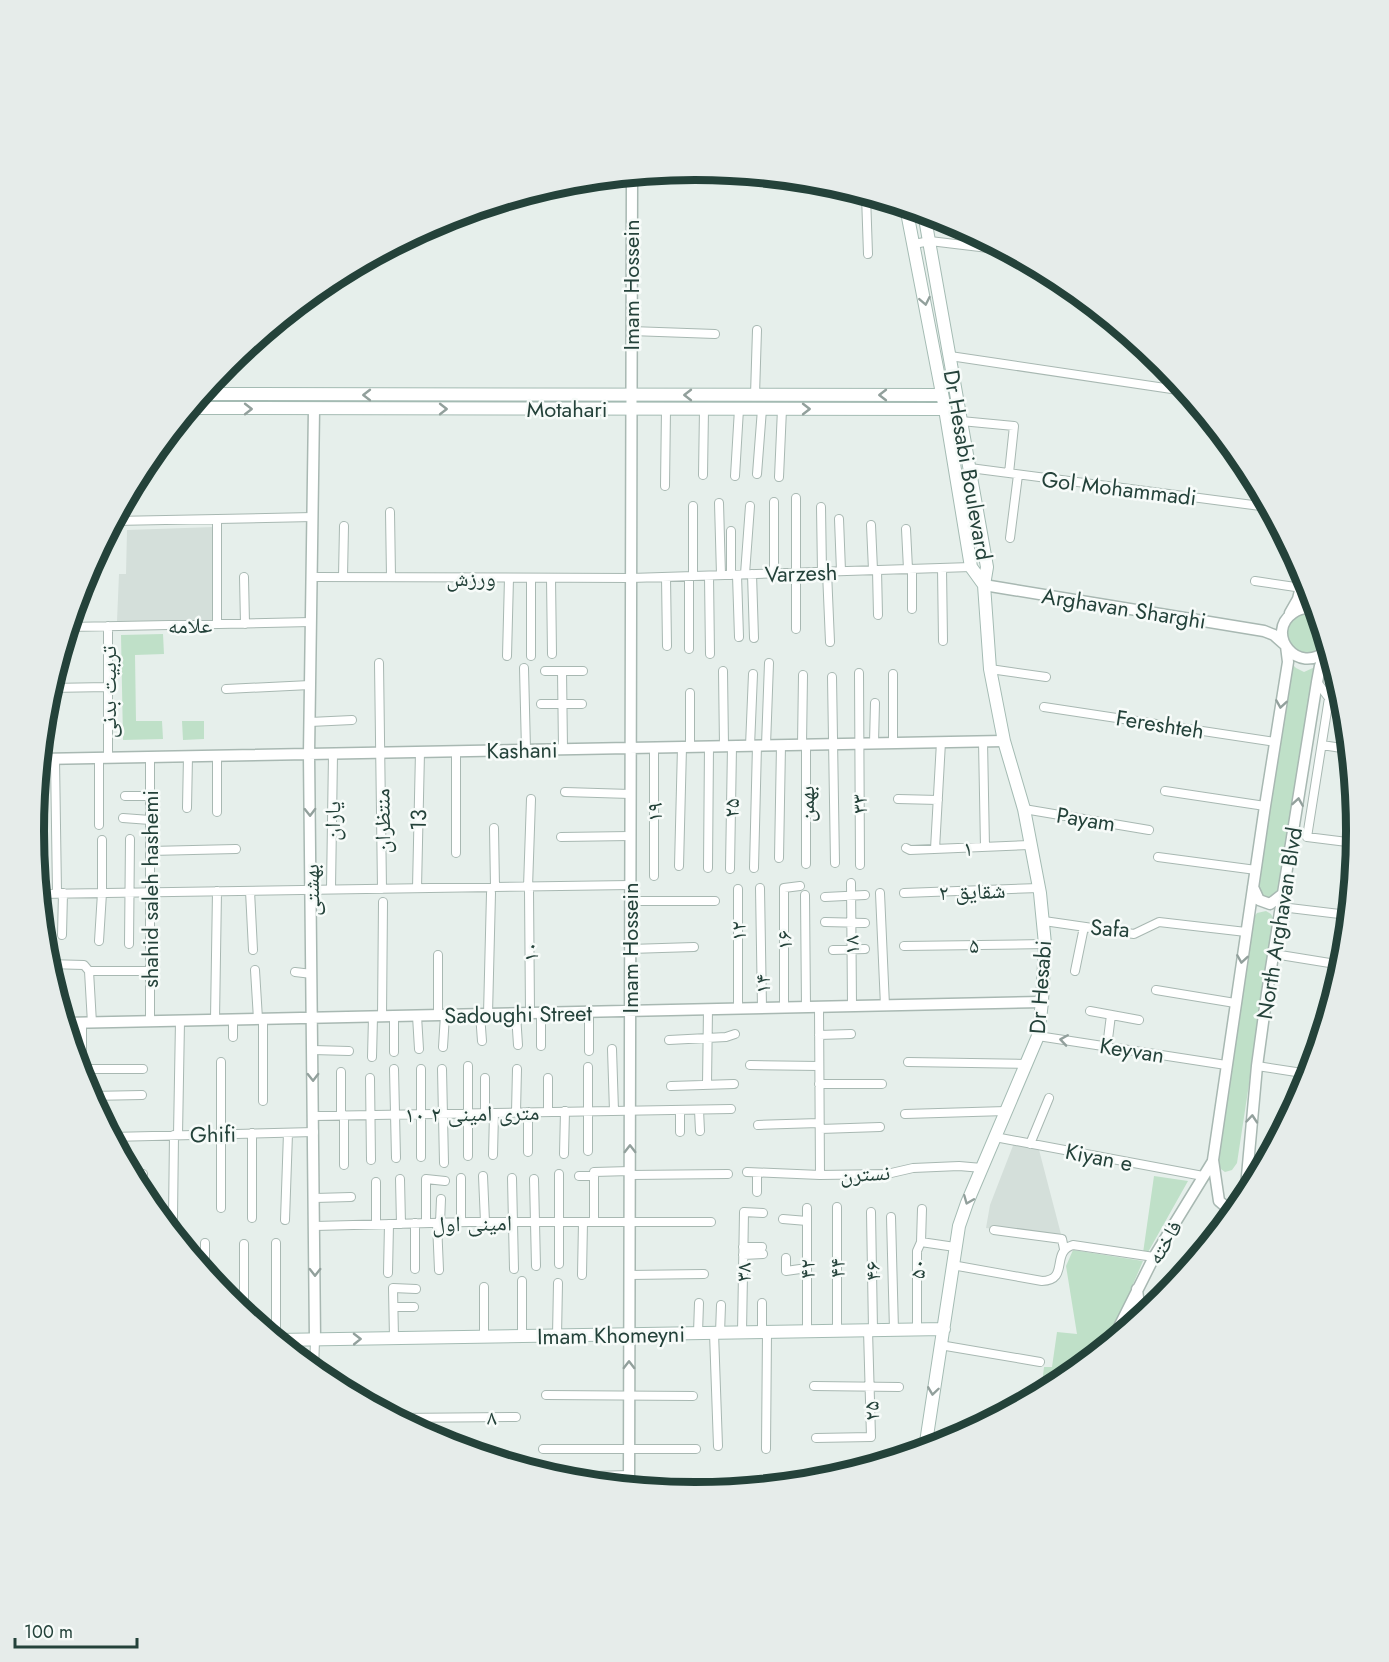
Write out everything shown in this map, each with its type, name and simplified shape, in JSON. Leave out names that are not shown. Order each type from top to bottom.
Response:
[{"type":"main road","name":"Dr Hesabi Boulevard","points":[[908,217],[945,409],[971,567],[984,585]]},
{"type":"main road","name":"Dr Hesabi Boulevard","points":[[926,223],[987,567],[984,585]]},
{"type":"main road","name":"Motahari","points":[[212,394],[942,395]]},
{"type":"main road","points":[[912,409],[916,405],[913,395]]},
{"type":"main road","name":"Motahari","points":[[200,408],[945,409]]},
{"type":"main road","name":"Dr Hesabi","points":[[927,1439],[955,1247],[967,1203],[1038,1036],[1042,1002],[1044,921],[1024,809],[1004,741],[990,669],[984,585]]},
{"type":"main road","name":"Imam Khomeyni","points":[[289,1340],[807,1330],[897,1332],[944,1329]]},
{"type":"street","name":"Imam Hossein","points":[[629,1478],[632,183]]},
{"type":"street","points":[[866,203],[868,254]]},
{"type":"street","points":[[914,244],[930,241],[980,246]]},
{"type":"street","points":[[755,395],[757,330]]},
{"type":"street","points":[[631,331],[715,334]]},
{"type":"street","points":[[950,356],[1172,389]]},
{"type":"street","name":"بهشتی","points":[[314,409],[309,754],[315,1198],[314,1359]]},
{"type":"street","points":[[665,486],[666,409]]},
{"type":"street","points":[[703,475],[704,409]]},
{"type":"street","points":[[735,476],[739,409]]},
{"type":"street","points":[[757,474],[762,409]]},
{"type":"street","points":[[779,477],[782,409]]},
{"type":"street","points":[[961,421],[1014,426],[1010,538]]},
{"type":"street","name":"Gol Mohammadi","points":[[970,468],[1258,506]]},
{"type":"street","points":[[796,498],[796,628]]},
{"type":"street","points":[[774,502],[774,573]]},
{"type":"street","points":[[719,503],[721,575]]},
{"type":"street","points":[[689,649],[693,506]]},
{"type":"street","points":[[739,638],[741,574],[750,506]]},
{"type":"street","points":[[821,507],[830,642]]},
{"type":"street","points":[[390,512],[391,577]]},
{"type":"street","points":[[123,521],[313,517]]},
{"type":"street","points":[[217,519],[217,624]]},
{"type":"street","points":[[839,519],[841,571]]},
{"type":"street","points":[[871,525],[878,615]]},
{"type":"street","points":[[343,577],[344,526]]},
{"type":"street","points":[[906,529],[912,609]]},
{"type":"street","points":[[731,531],[753,638]]},
{"type":"street","name":"Varzesh","points":[[631,578],[971,567]]},
{"type":"street","points":[[942,568],[943,641]]},
{"type":"street","points":[[709,576],[710,654]]},
{"type":"street","points":[[244,577],[245,624]]},
{"type":"street","name":"ورزش","points":[[312,577],[631,578]]},
{"type":"street","points":[[666,577],[667,646]]},
{"type":"street","points":[[507,656],[508,578]]},
{"type":"street","points":[[531,578],[531,656]]},
{"type":"street","points":[[550,578],[552,654]]},
{"type":"street","points":[[1255,580],[1298,587]]},
{"type":"street","name":"Arghavan Sharghi","points":[[984,585],[1264,631]]},
{"type":"street","points":[[1287,619],[1300,592]]},
{"type":"street","points":[[1264,631],[1275,629],[1302,608],[1306,608]]},
{"type":"street","name":"North Arghavan Blvd","points":[[1213,1161],[1288,662],[1282,637],[1287,619]]},
{"type":"street","name":"علامه","points":[[77,627],[311,622]]},
{"type":"street","name":"تربیت بدنی","points":[[99,825],[108,687],[108,626]]},
{"type":"street","points":[[1264,631],[1274,635],[1297,657],[1321,655]]},
{"type":"street","name":"North Arghavan Blvd","points":[[1251,1169],[1257,1066],[1317,682],[1322,661]]},
{"type":"street","name":"منتظران","points":[[379,663],[382,889]]},
{"type":"street","points":[[754,868],[758,745],[769,663]]},
{"type":"street","points":[[524,668],[526,750]]},
{"type":"street","points":[[990,669],[1046,677]]},
{"type":"street","points":[[544,671],[583,671]]},
{"type":"street","points":[[562,671],[563,749]]},
{"type":"street","name":"۲۵","points":[[723,671],[728,746],[730,869]]},
{"type":"street","name":"۳۳","points":[[860,673],[858,744],[860,865]]},
{"type":"street","points":[[753,674],[758,745]]},
{"type":"street","points":[[893,674],[893,743]]},
{"type":"street","name":"بهمن","points":[[803,675],[806,864]]},
{"type":"street","points":[[832,677],[835,863]]},
{"type":"street","points":[[1317,682],[1329,698],[1306,837],[1345,842]]},
{"type":"street","points":[[226,689],[310,685]]},
{"type":"street","points":[[60,688],[108,687]]},
{"type":"street","points":[[679,866],[690,693]]},
{"type":"street","points":[[874,743],[875,703]]},
{"type":"street","points":[[541,704],[582,704]]},
{"type":"street","name":"Fereshteh","points":[[1044,707],[1275,742]]},
{"type":"street","points":[[310,723],[352,720]]},
{"type":"street","points":[[983,741],[985,847]]},
{"type":"street","name":"Kashani","points":[[48,759],[1004,741]]},
{"type":"street","points":[[935,849],[941,742]]},
{"type":"street","points":[[779,858],[781,745]]},
{"type":"street","points":[[1322,745],[1340,748]]},
{"type":"street","points":[[708,746],[708,868]]},
{"type":"street","name":"۱۹","points":[[654,747],[654,876]]},
{"type":"street","points":[[456,751],[456,853]]},
{"type":"street","name":"13","points":[[417,888],[420,752]]},
{"type":"street","name":"یاران","points":[[331,889],[333,754]]},
{"type":"street","points":[[187,808],[188,756]]},
{"type":"street","points":[[217,756],[217,812]]},
{"type":"street","name":"shahid saleh hashemi","points":[[150,757],[150,1022]]},
{"type":"street","points":[[55,759],[62,935]]},
{"type":"street","points":[[1165,791],[1265,806]]},
{"type":"street","points":[[565,792],[630,794]]},
{"type":"street","points":[[125,796],[150,795]]},
{"type":"street","name":"۱۰","points":[[531,799],[529,889],[536,1013]]},
{"type":"street","points":[[898,799],[938,800]]},
{"type":"street","name":"Payam","points":[[1024,809],[1149,830]]},
{"type":"street","points":[[123,818],[150,820]]},
{"type":"street","points":[[482,1041],[491,952],[494,828]]},
{"type":"street","points":[[561,837],[630,836]]},
{"type":"street","points":[[129,944],[130,839]]},
{"type":"street","points":[[99,941],[102,840]]},
{"type":"street","name":"۱","points":[[906,848],[910,850],[1030,844]]},
{"type":"street","points":[[150,851],[236,849]]},
{"type":"street","points":[[1158,857],[1256,870]]},
{"type":"street","name":"۱۸","points":[[851,883],[852,1006]]},
{"type":"street","points":[[47,894],[417,888],[493,890],[630,885]]},
{"type":"street","name":"۱۶","points":[[784,1008],[784,888],[800,886]]},
{"type":"street","points":[[1253,887],[1259,900],[1270,904],[1284,893]]},
{"type":"street","name":"۱۴","points":[[760,888],[762,1008]]},
{"type":"street","name":"شقایق ۲","points":[[904,893],[1039,888]]},
{"type":"street","name":"۱۲","points":[[738,889],[738,1009]]},
{"type":"street","points":[[215,1020],[217,891]]},
{"type":"street","points":[[250,891],[254,950]]},
{"type":"street","points":[[880,893],[885,1006]]},
{"type":"street","points":[[805,895],[806,1007]]},
{"type":"street","points":[[825,897],[865,895]]},
{"type":"street","points":[[630,901],[715,901]]},
{"type":"street","points":[[372,1057],[377,1017],[383,902]]},
{"type":"street","points":[[1250,912],[1262,907],[1281,913],[1340,915]]},
{"type":"street","name":"Safa","points":[[1044,921],[1134,934],[1159,922],[1246,932]]},
{"type":"street","points":[[825,922],[865,923]]},
{"type":"street","points":[[1075,971],[1084,927]]},
{"type":"street","name":"۵","points":[[904,946],[1045,945]]},
{"type":"street","points":[[630,949],[694,947]]},
{"type":"street","points":[[833,950],[865,949]]},
{"type":"street","points":[[1274,954],[1332,963]]},
{"type":"street","points":[[438,955],[443,1047]]},
{"type":"street","points":[[58,964],[84,965],[88,971],[87,1023],[83,1053]]},
{"type":"street","points":[[255,970],[260,1019],[263,1101]]},
{"type":"street","points":[[88,971],[150,971]]},
{"type":"street","points":[[295,972],[312,974]]},
{"type":"street","points":[[1156,990],[1235,1003]]},
{"type":"street","name":"Sadoughi Street","points":[[73,1023],[1042,1002]]},
{"type":"street","points":[[819,1007],[820,1175]]},
{"type":"street","points":[[707,1084],[708,1010]]},
{"type":"street","points":[[1090,1011],[1139,1020]]},
{"type":"street","points":[[589,1012],[589,1051]]},
{"type":"street","points":[[536,1013],[541,1046]]},
{"type":"street","points":[[516,1014],[518,1045]]},
{"type":"street","points":[[1107,1047],[1111,1015]]},
{"type":"street","points":[[394,1016],[394,1052]]},
{"type":"street","points":[[417,1016],[419,1049]]},
{"type":"street","points":[[233,1020],[233,1037]]},
{"type":"street","points":[[173,1218],[180,1021]]},
{"type":"street","points":[[669,1040],[708,1039],[735,1034]]},
{"type":"street","points":[[819,1035],[852,1034]]},
{"type":"street","name":"Keyvan","points":[[1038,1036],[1226,1065]]},
{"type":"street","points":[[612,1049],[614,1111]]},
{"type":"street","points":[[313,1050],[349,1051]]},
{"type":"street","points":[[221,1062],[221,1208]]},
{"type":"street","points":[[908,1062],[1026,1064]]},
{"type":"street","points":[[750,1065],[819,1066]]},
{"type":"street","points":[[468,1066],[468,1156]]},
{"type":"street","points":[[1257,1066],[1299,1072]]},
{"type":"street","points":[[588,1067],[590,1111],[588,1151]]},
{"type":"street","points":[[89,1069],[143,1069]]},
{"type":"street","points":[[394,1069],[396,1158]]},
{"type":"street","points":[[421,1069],[421,1157]]},
{"type":"street","points":[[442,1069],[444,1163]]},
{"type":"street","points":[[516,1112],[517,1069]]},
{"type":"street","points":[[341,1072],[344,1165]]},
{"type":"street","points":[[370,1078],[371,1160]]},
{"type":"street","points":[[485,1078],[493,1155]]},
{"type":"street","points":[[548,1078],[548,1112]]},
{"type":"street","points":[[671,1086],[734,1084]]},
{"type":"street","points":[[819,1084],[882,1084]]},
{"type":"street","points":[[100,1096],[142,1095]]},
{"type":"street","points":[[1030,1144],[1049,1098]]},
{"type":"street","name":"۱۰ متری امینی ۲","points":[[314,1116],[731,1109]]},
{"type":"street","points":[[680,1110],[680,1132]]},
{"type":"street","points":[[699,1110],[700,1131]]},
{"type":"street","points":[[905,1114],[1006,1111]]},
{"type":"street","points":[[528,1112],[528,1152]]},
{"type":"street","points":[[564,1154],[565,1112]]},
{"type":"street","points":[[758,1125],[880,1127]]},
{"type":"street","points":[[285,1220],[288,1132]]},
{"type":"street","name":"Ghifi","points":[[121,1137],[314,1132]]},
{"type":"street","points":[[252,1133],[252,1218]]},
{"type":"street","name":"Kiyan e","points":[[995,1137],[1203,1176]]},
{"type":"street","points":[[1213,1161],[1219,1201],[1226,1206]]},
{"type":"street","name":"فاخته","points":[[1122,1322],[1154,1257],[1213,1161]]},
{"type":"street","name":"نسترن","points":[[747,1173],[887,1174],[913,1168],[959,1166],[982,1168]]},
{"type":"street","points":[[594,1222],[594,1172],[603,1170],[630,1173],[728,1174]]},
{"type":"street","points":[[559,1174],[559,1264]]},
{"type":"street","points":[[757,1174],[757,1192]]},
{"type":"street","points":[[483,1176],[485,1222]]},
{"type":"street","points":[[579,1176],[594,1176]]},
{"type":"street","points":[[461,1178],[461,1222]]},
{"type":"street","points":[[512,1178],[514,1269]]},
{"type":"street","points":[[400,1179],[401,1224]]},
{"type":"street","points":[[426,1223],[426,1179],[445,1181]]},
{"type":"street","points":[[534,1179],[536,1266]]},
{"type":"street","points":[[376,1182],[376,1224]]},
{"type":"street","points":[[315,1198],[351,1197]]},
{"type":"street","points":[[439,1270],[441,1199]]},
{"type":"street","name":"۴۴","points":[[837,1207],[837,1330]]},
{"type":"street","name":"۴۲","points":[[807,1208],[807,1330]]},
{"type":"street","name":"۵۰","points":[[917,1330],[917,1251],[921,1242],[922,1209]]},
{"type":"street","name":"۳۸","points":[[742,1332],[744,1212],[763,1213]]},
{"type":"street","name":"۴۶","points":[[870,1330],[871,1212]]},
{"type":"street","points":[[891,1217],[897,1332]]},
{"type":"street","points":[[783,1219],[807,1221]]},
{"type":"street","name":"امینی اول","points":[[315,1226],[461,1222],[630,1222]]},
{"type":"street","points":[[582,1275],[583,1222]]},
{"type":"street","points":[[630,1222],[711,1222]]},
{"type":"street","points":[[415,1223],[415,1269]]},
{"type":"street","points":[[388,1273],[389,1224]]},
{"type":"street","points":[[952,1265],[1049,1281],[1058,1275],[1064,1250],[1062,1239],[994,1230]]},
{"type":"street","points":[[921,1242],[955,1247]]},
{"type":"street","points":[[205,1243],[205,1260]]},
{"type":"street","points":[[276,1243],[277,1330]]},
{"type":"street","points":[[244,1244],[244,1300]]},
{"type":"street","points":[[1064,1250],[1073,1245],[1154,1257]]},
{"type":"street","points":[[743,1251],[763,1251]]},
{"type":"street","points":[[786,1258],[786,1271],[807,1268]]},
{"type":"street","points":[[629,1275],[704,1274]]},
{"type":"street","points":[[522,1281],[522,1336]]},
{"type":"street","points":[[557,1336],[558,1283]]},
{"type":"street","points":[[484,1287],[484,1337]]},
{"type":"street","points":[[394,1338],[393,1288],[416,1289]]},
{"type":"street","points":[[1137,1289],[1140,1305]]},
{"type":"street","points":[[698,1333],[699,1303]]},
{"type":"street","points":[[762,1303],[766,1449]]},
{"type":"street","points":[[718,1446],[717,1333],[721,1305]]},
{"type":"street","points":[[394,1307],[414,1307]]},
{"type":"street","name":"۲۵","points":[[816,1438],[871,1437],[870,1330]]},
{"type":"street","points":[[940,1345],[1040,1362]]},
{"type":"street","points":[[814,1386],[899,1387]]},
{"type":"street","points":[[546,1395],[693,1396]]},
{"type":"street","name":"۸","points":[[413,1418],[516,1417]]},
{"type":"street","points":[[543,1449],[629,1447],[696,1449]]},
{"type":"shaded area","points":[[214,527],[214,621],[117,621],[119,574],[126,574],[127,530]]},
{"type":"shaded area","points":[[1014,1143],[1038,1146],[1062,1238],[986,1228],[990,1205]]},
{"type":"green space","points":[[1308,614],[1319,650],[1316,653],[1305,654],[1296,650],[1289,643],[1286,634],[1288,624],[1296,617]]},
{"type":"green space","points":[[163,634],[164,654],[135,655],[136,721],[162,721],[163,739],[123,740],[121,635]]},
{"type":"green space","points":[[1292,664],[1304,672],[1315,667],[1280,890],[1272,899],[1263,899],[1258,889]]},
{"type":"green space","points":[[182,721],[204,721],[204,739],[183,740]]},
{"type":"green space","points":[[1266,911],[1274,920],[1237,1163],[1232,1170],[1225,1172],[1218,1167],[1217,1160],[1253,918],[1257,913]]},
{"type":"green space","points":[[1154,1176],[1188,1181],[1147,1254],[1143,1253]]},
{"type":"green space","points":[[1073,1250],[1143,1261],[1114,1328],[1042,1381],[1044,1367],[1052,1367],[1057,1332],[1077,1334],[1066,1266]]}]
